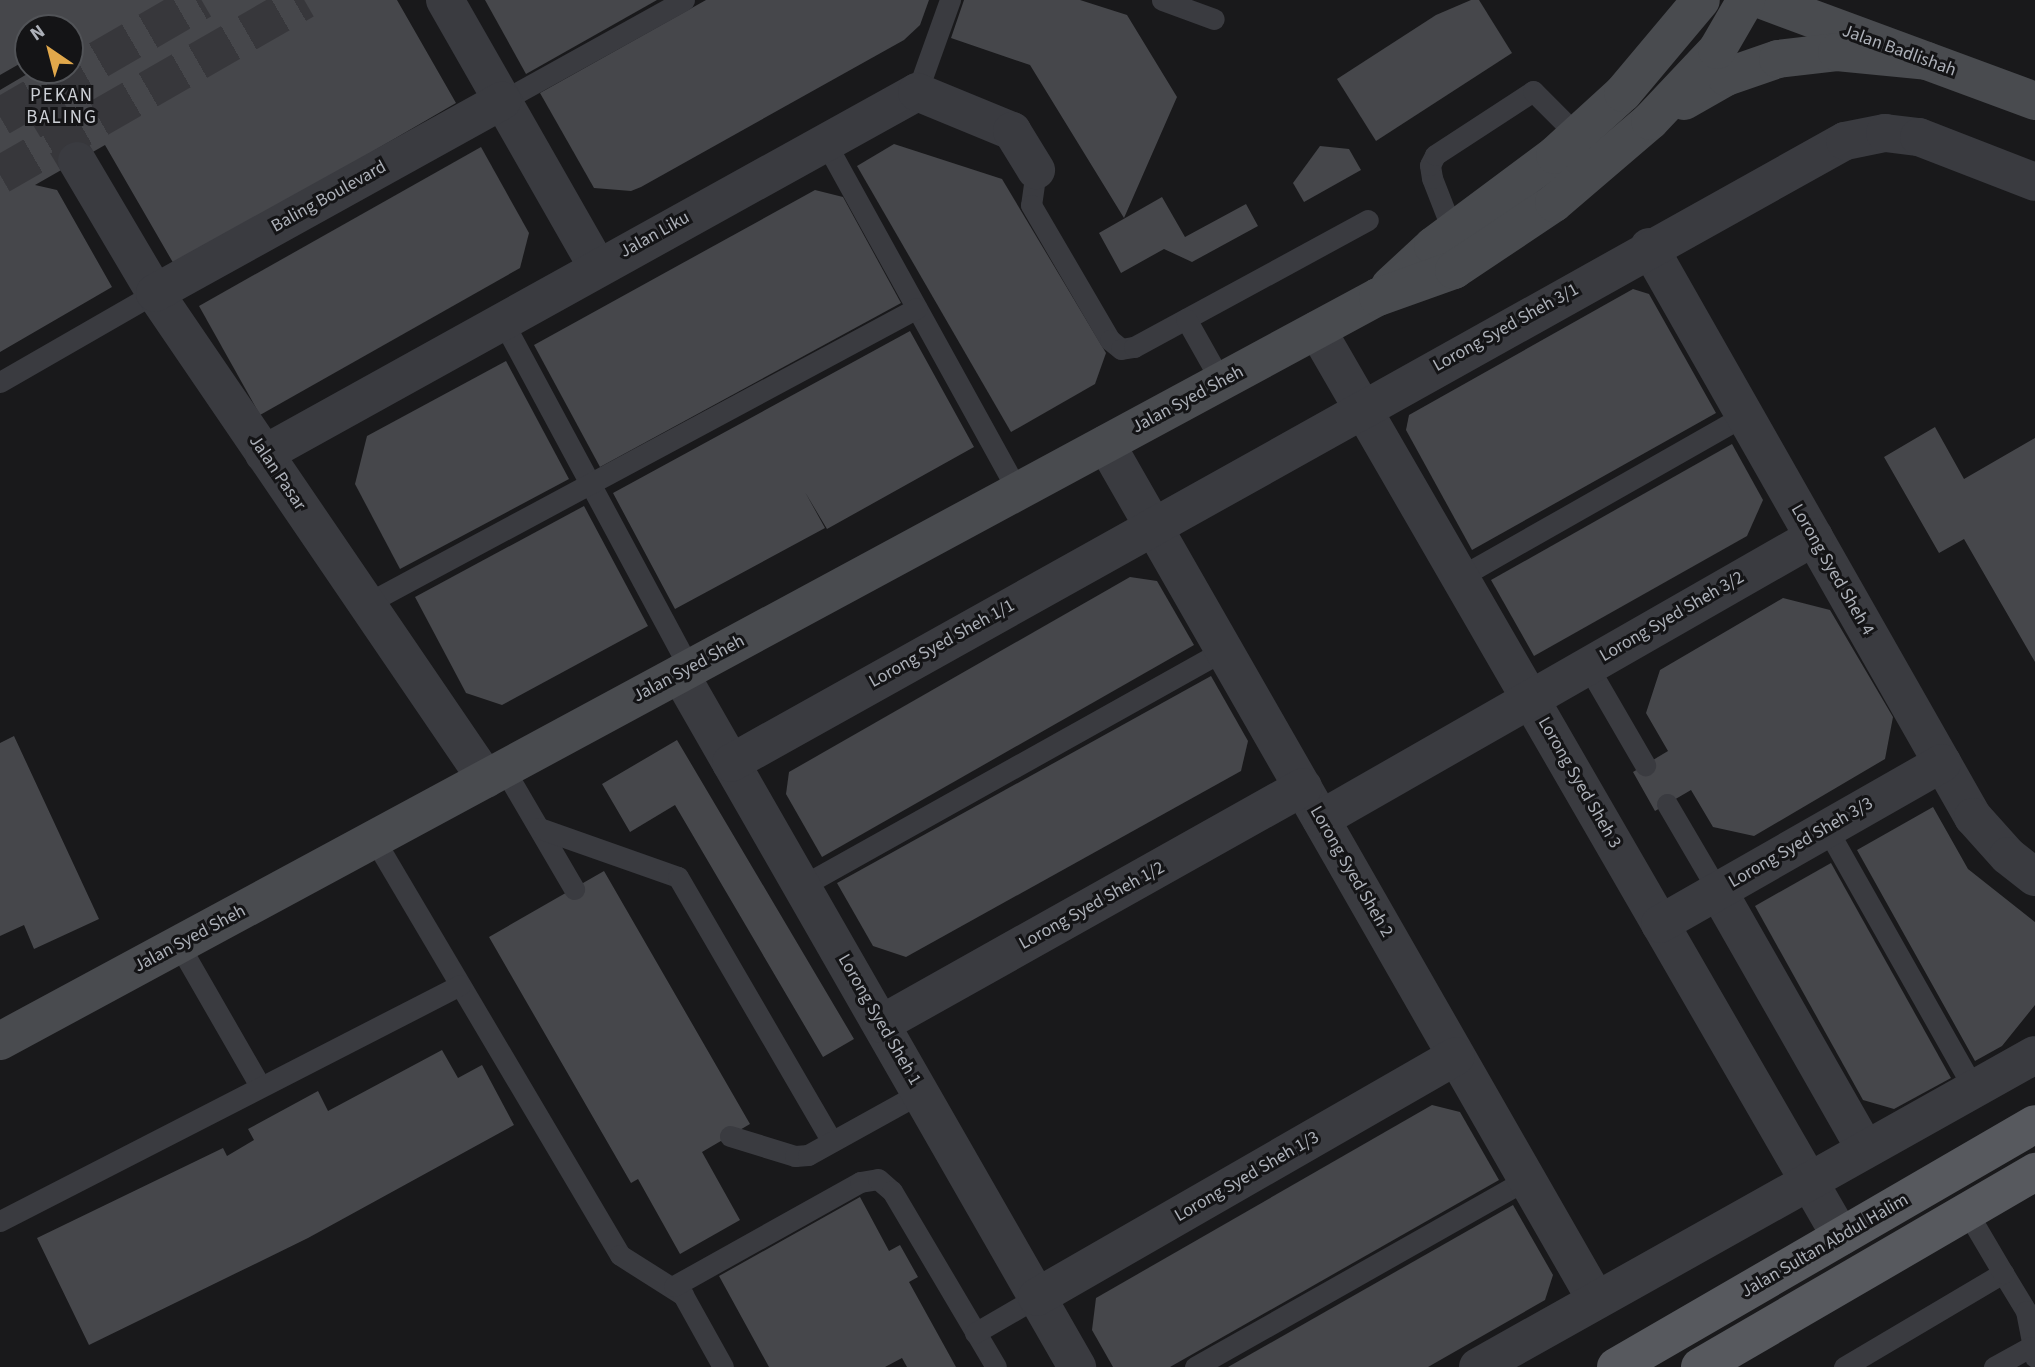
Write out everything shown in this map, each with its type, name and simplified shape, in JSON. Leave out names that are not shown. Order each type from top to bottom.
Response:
[{"type":"main road","name":"Jalan Sultan Abdul Halim","points":[[1616,1367],[2035,1125]]},
{"type":"main road","points":[[1700,1367],[2035,1172]]},
{"type":"street","points":[[445,0],[597,267]]},
{"type":"street","name":"Jalan Syed Sheh","points":[[1378,297],[1453,232],[1577,135],[1623,93],[1701,0]]},
{"type":"street","name":"Jalan Syed Sheh","points":[[0,1041],[1378,297],[1454,270],[1554,203],[1650,121],[1717,50],[1746,0]]},
{"type":"street","name":"Jalan Badlishah","points":[[1762,0],[2035,101]]},
{"type":"street","points":[[1650,121],[1726,77],[1778,58],[1837,52],[1927,61]]},
{"type":"street","points":[[917,92],[1005,127],[1036,170]]},
{"type":"street","name":"Jalan Liku","points":[[264,454],[824,140],[917,92]]},
{"type":"street","name":"Baling Boulevard","points":[[155,293],[502,101]]},
{"type":"street","name":"Lorong Syed Sheh 3/1","points":[[1153,526],[1817,153],[1845,141],[1885,133],[1919,137],[2035,181]]},
{"type":"street","name":"Jalan Pasar","points":[[77,161],[155,293],[366,604],[495,774]]},
{"type":"street","name":"Lorong Syed Sheh 4","points":[[1649,247],[1973,817],[2008,856],[2035,877]]},
{"type":"street","name":"Lorong Syed Sheh 3","points":[[1317,330],[1841,1237]]},
{"type":"street","name":"Lorong Syed Sheh 2","points":[[1106,444],[1596,1300]]},
{"type":"street","name":"Lorong Syed Sheh 1/1","points":[[731,763],[1153,526]]},
{"type":"street","name":"Lorong Syed Sheh 3/2","points":[[1312,803],[1530,698],[1814,537]]},
{"type":"street","name":"Lorong Syed Sheh 1","points":[[685,671],[731,763],[1077,1367]]},
{"type":"street","name":"Lorong Syed Sheh 3/3","points":[[1660,924],[1942,763]]},
{"type":"street","name":"Lorong Syed Sheh 1/2","points":[[881,1024],[1312,803]]},
{"type":"street","points":[[1718,891],[1865,1149]]},
{"type":"street","points":[[1478,1367],[2035,1055]]},
{"type":"street","name":"Lorong Syed Sheh 1/3","points":[[1037,1297],[1456,1056]]},
{"type":"lane","points":[[502,101],[684,0]]},
{"type":"lane","points":[[917,92],[950,0]]},
{"type":"lane","points":[[1162,0],[1214,19]]},
{"type":"lane","points":[[1453,232],[1433,178],[1430,165],[1435,155],[1524,93],[1533,92],[1577,135]]},
{"type":"lane","points":[[824,140],[1018,491]]},
{"type":"lane","points":[[1036,170],[1031,205],[1114,345],[1134,347],[1368,220]]},
{"type":"lane","points":[[0,382],[155,293]]},
{"type":"lane","points":[[366,604],[917,308]]},
{"type":"lane","points":[[1186,319],[1222,382]]},
{"type":"lane","points":[[502,320],[590,484],[685,671]]},
{"type":"lane","points":[[1460,577],[1745,415]]},
{"type":"lane","points":[[802,886],[1224,650]]},
{"type":"lane","points":[[1587,666],[1645,765]]},
{"type":"lane","points":[[495,774],[539,828],[574,889]]},
{"type":"lane","points":[[1667,804],[1718,891]]},
{"type":"lane","points":[[539,828],[678,877],[832,1142]]},
{"type":"lane","points":[[1827,829],[1974,1089]]},
{"type":"lane","points":[[374,839],[620,1255],[674,1286],[723,1367]]},
{"type":"lane","points":[[179,945],[260,1086]]},
{"type":"lane","points":[[0,1221],[460,985]]},
{"type":"lane","points":[[730,1136],[795,1156],[832,1142],[920,1093]]},
{"type":"lane","points":[[674,1286],[860,1182],[878,1179],[892,1191],[996,1367]]},
{"type":"lane","points":[[1195,1367],[1527,1179]]},
{"type":"lane","points":[[1967,1212],[2026,1311],[2032,1352],[1994,1367]]},
{"type":"lane","points":[[1844,1367],[2003,1273]]},
{"type":"lane","points":[[975,1333],[1037,1297]]},
{"type":"building","points":[[0,0],[397,0],[456,103],[175,266],[105,145],[35,185],[57,190],[112,287],[0,352],[0,90],[14,82],[14,84],[84,84],[84,14],[14,14],[14,67],[0,75]]},
{"type":"building","points":[[485,0],[657,0],[526,74]]},
{"type":"building","points":[[706,0],[929,0],[920,25],[904,40],[641,187],[631,191],[594,188],[540,93]]},
{"type":"building","points":[[964,0],[1080,0],[1127,15],[1177,97],[1124,218],[1030,65],[951,38]]},
{"type":"building","points":[[1471,0],[1479,0],[1512,53],[1376,141],[1337,79],[1436,15]]},
{"type":"building","points":[[894,144],[1002,179],[1106,353],[1095,384],[1011,432],[857,166]]},
{"type":"building","points":[[1320,146],[1349,149],[1361,170],[1304,202],[1293,183]]},
{"type":"building","points":[[481,147],[529,233],[520,268],[260,415],[199,306]]},
{"type":"building","points":[[815,190],[843,197],[901,303],[600,467],[534,345]]},
{"type":"building","points":[[1162,197],[1185,237],[1246,204],[1258,226],[1192,262],[1164,249],[1121,273],[1099,233]]},
{"type":"building","points":[[1633,289],[1649,294],[1716,413],[1472,550],[1406,430],[1409,415]]},
{"type":"building","points":[[910,331],[974,447],[827,529],[805,492],[825,528],[675,609],[613,493]]},
{"type":"building","points":[[506,361],[569,479],[400,569],[355,484],[367,436]]},
{"type":"building","points":[[1935,427],[1964,479],[2035,438],[2035,662],[1964,539],[1939,553],[1884,457]]},
{"type":"building","points":[[1732,444],[1763,500],[1747,536],[1534,656],[1491,580]]},
{"type":"building","points":[[584,506],[648,626],[502,705],[466,693],[415,597]]},
{"type":"building","points":[[1130,577],[1157,581],[1194,645],[822,857],[786,794],[789,772]]},
{"type":"building","points":[[1783,598],[1830,610],[1893,717],[1885,759],[1754,836],[1713,827],[1691,790],[1655,811],[1633,772],[1668,751],[1646,713],[1660,670]]},
{"type":"building","points":[[1211,676],[1248,741],[1241,771],[906,957],[873,946],[837,883]]},
{"type":"building","points":[[14,736],[99,919],[34,949],[24,925],[0,936],[0,743]]},
{"type":"building","points":[[677,740],[854,1039],[823,1057],[675,805],[630,832],[602,784]]},
{"type":"building","points":[[1933,807],[1968,869],[2035,922],[2035,1005],[2002,1046],[1975,1061],[1857,850]]},
{"type":"building","points":[[1831,863],[1951,1078],[1894,1109],[1863,1100],[1755,906]]},
{"type":"building","points":[[604,871],[750,1124],[702,1152],[740,1220],[680,1254],[638,1179],[631,1183],[489,937]]},
{"type":"building","points":[[442,1050],[458,1078],[482,1065],[514,1125],[308,1238],[89,1345],[37,1238],[223,1148],[227,1156],[254,1140],[248,1129],[318,1091],[328,1111]]},
{"type":"building","points":[[1432,1105],[1460,1112],[1499,1180],[1170,1367],[1113,1367],[1092,1330],[1096,1298]]},
{"type":"building","points":[[860,1197],[889,1251],[900,1245],[918,1277],[909,1282],[956,1367],[907,1367],[902,1358],[885,1367],[769,1367],[719,1276]]},
{"type":"building","points":[[1513,1205],[1553,1275],[1545,1300],[1428,1367],[1228,1367]]},
{"type":"tunnel","points":[[0,117],[202,0]]},
{"type":"tunnel","points":[[0,175],[304,0]]},
{"type":"tunnel","points":[[37,95],[77,161]]},
{"type":"district","name":"PEKAN BALING","points":[[62,107]]}]
